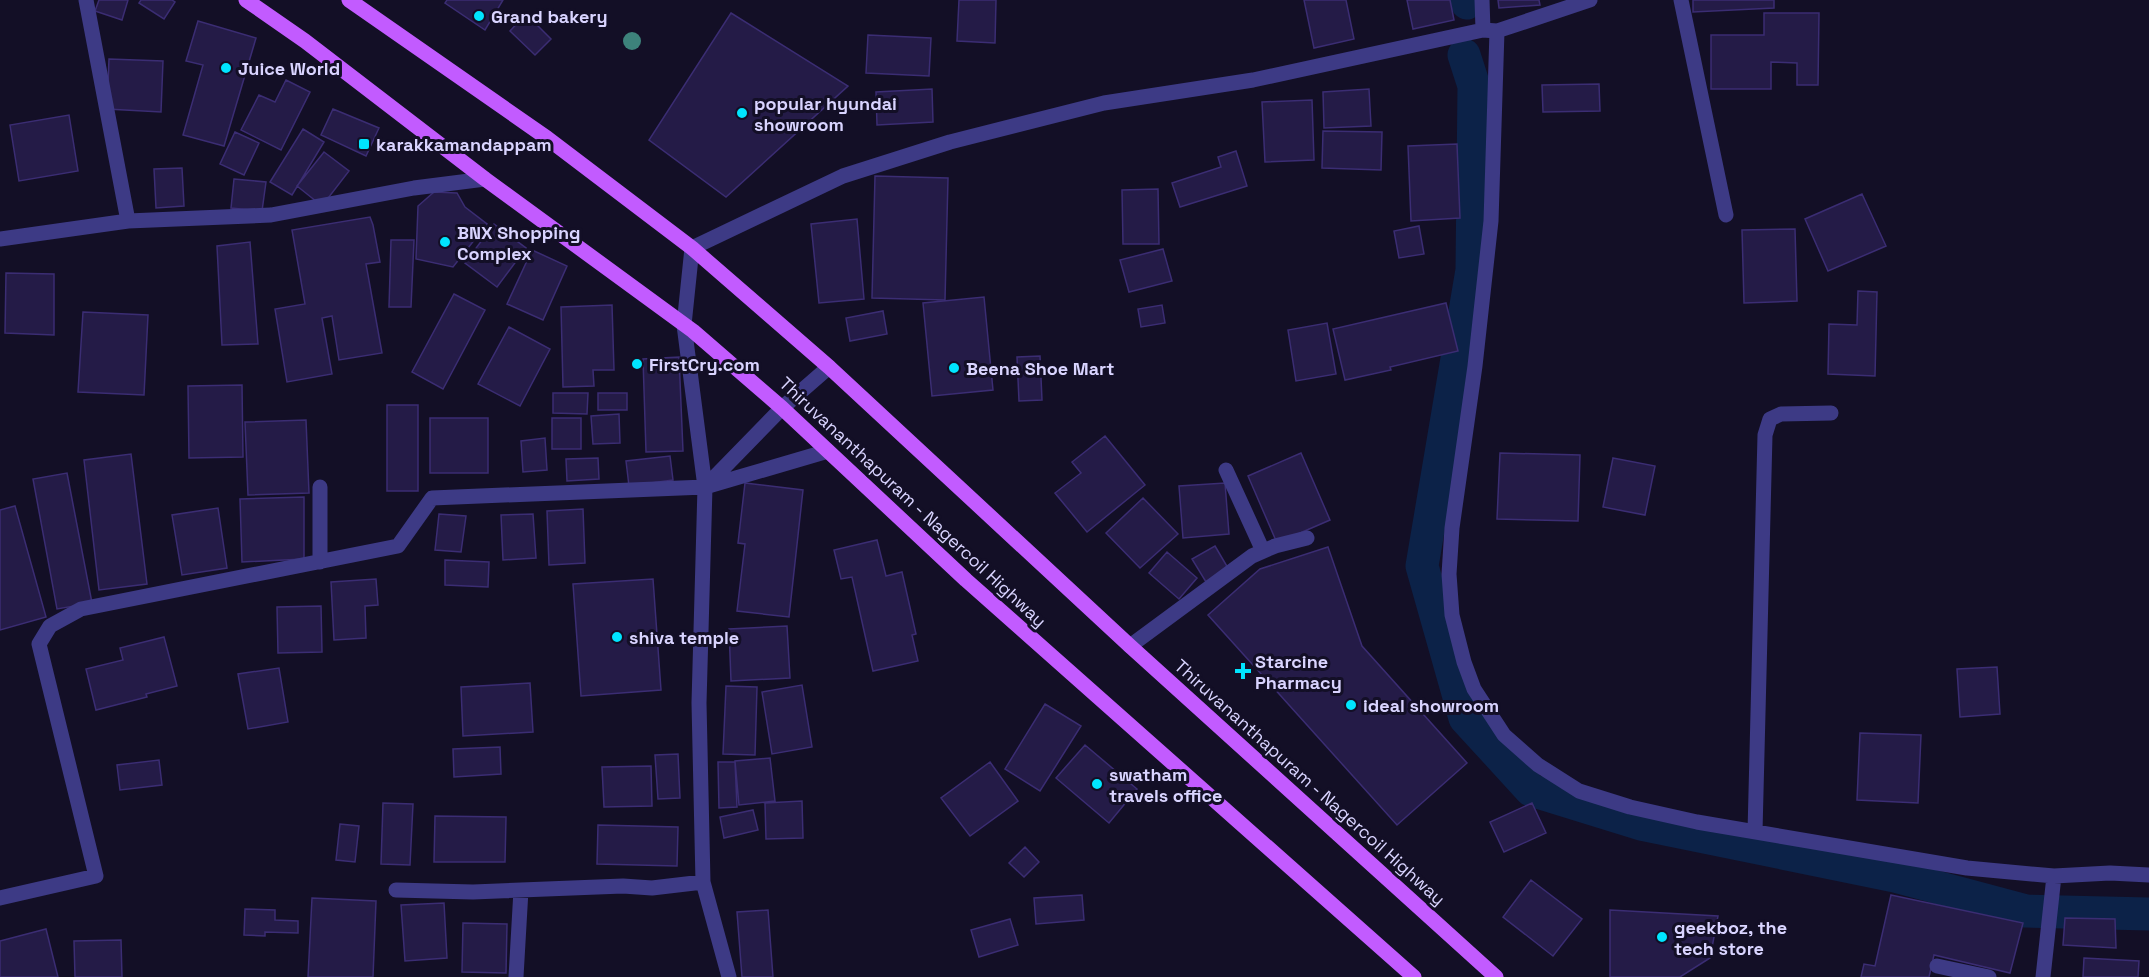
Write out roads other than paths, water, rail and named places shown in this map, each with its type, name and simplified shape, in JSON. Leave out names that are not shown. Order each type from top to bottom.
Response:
[{"type":"main road","name":"Thiruvananthapuram - Nagercoil Highway","points":[[246,0],[305,41],[485,180],[684,325],[782,408],[966,580],[1414,977]]},
{"type":"main road","name":"Thiruvananthapuram - Nagercoil Highway","points":[[349,0],[547,138],[692,248],[830,366],[1130,646],[1496,977]]},
{"type":"street","points":[[86,0],[128,221]]},
{"type":"street","points":[[1482,0],[1490,31],[1491,221],[1476,356],[1452,528],[1450,563],[1452,615],[1464,662],[1474,689],[1504,735],[1538,765],[1579,791],[1630,807],[1697,822],[1967,868],[2053,879],[2110,873],[2149,875]]},
{"type":"street","points":[[729,977],[703,882],[699,703],[705,488],[684,325],[692,248],[843,176],[950,142],[1104,103],[1253,80],[1490,31],[1590,0]]},
{"type":"street","points":[[1681,0],[1726,215]]},
{"type":"street","points":[[0,239],[128,221],[271,215],[414,188],[485,180]]},
{"type":"street","points":[[705,488],[782,408],[830,366]]},
{"type":"street","points":[[1755,832],[1765,435],[1770,419],[1781,414],[1831,413]]},
{"type":"street","points":[[0,898],[96,876],[39,644],[50,626],[81,609],[398,546],[432,498],[705,488],[828,451]]},
{"type":"street","points":[[1226,470],[1263,551]]},
{"type":"street","points":[[320,487],[320,561]]},
{"type":"street","points":[[1130,646],[1252,556],[1275,546],[1307,538]]},
{"type":"street","points":[[2043,977],[2053,879]]},
{"type":"street","points":[[396,890],[473,892],[623,886],[652,888],[703,882]]},
{"type":"street","points":[[516,977],[521,890]]},
{"type":"street","points":[[1937,966],[1989,977]]},
{"type":"waterway","points":[[1464,55],[1474,86],[1472,270],[1422,566],[1465,718],[1531,790],[1641,824],[1895,876],[2026,911],[2149,914]]},
{"type":"place","name":"Grand bakery","points":[[479,16]]},
{"type":"place","name":"Juice World","points":[[226,68]]},
{"type":"place","name":"popular hyundai showroom","points":[[742,113]]},
{"type":"place","name":"karakkamandappam","points":[[364,144]]},
{"type":"place","name":"BNX Shopping Complex","points":[[445,242]]},
{"type":"place","name":"FirstCry.com","points":[[637,364]]},
{"type":"place","name":"Beena Shoe Mart","points":[[954,368]]},
{"type":"place","name":"shiva temple","points":[[617,637]]},
{"type":"place","name":"Starcine Pharmacy","points":[[1243,671]]},
{"type":"place","name":"ideal showroom","points":[[1351,705]]},
{"type":"place","name":"swatham travels office","points":[[1097,784]]},
{"type":"place","name":"geekboz, the tech store","points":[[1662,937]]}]
